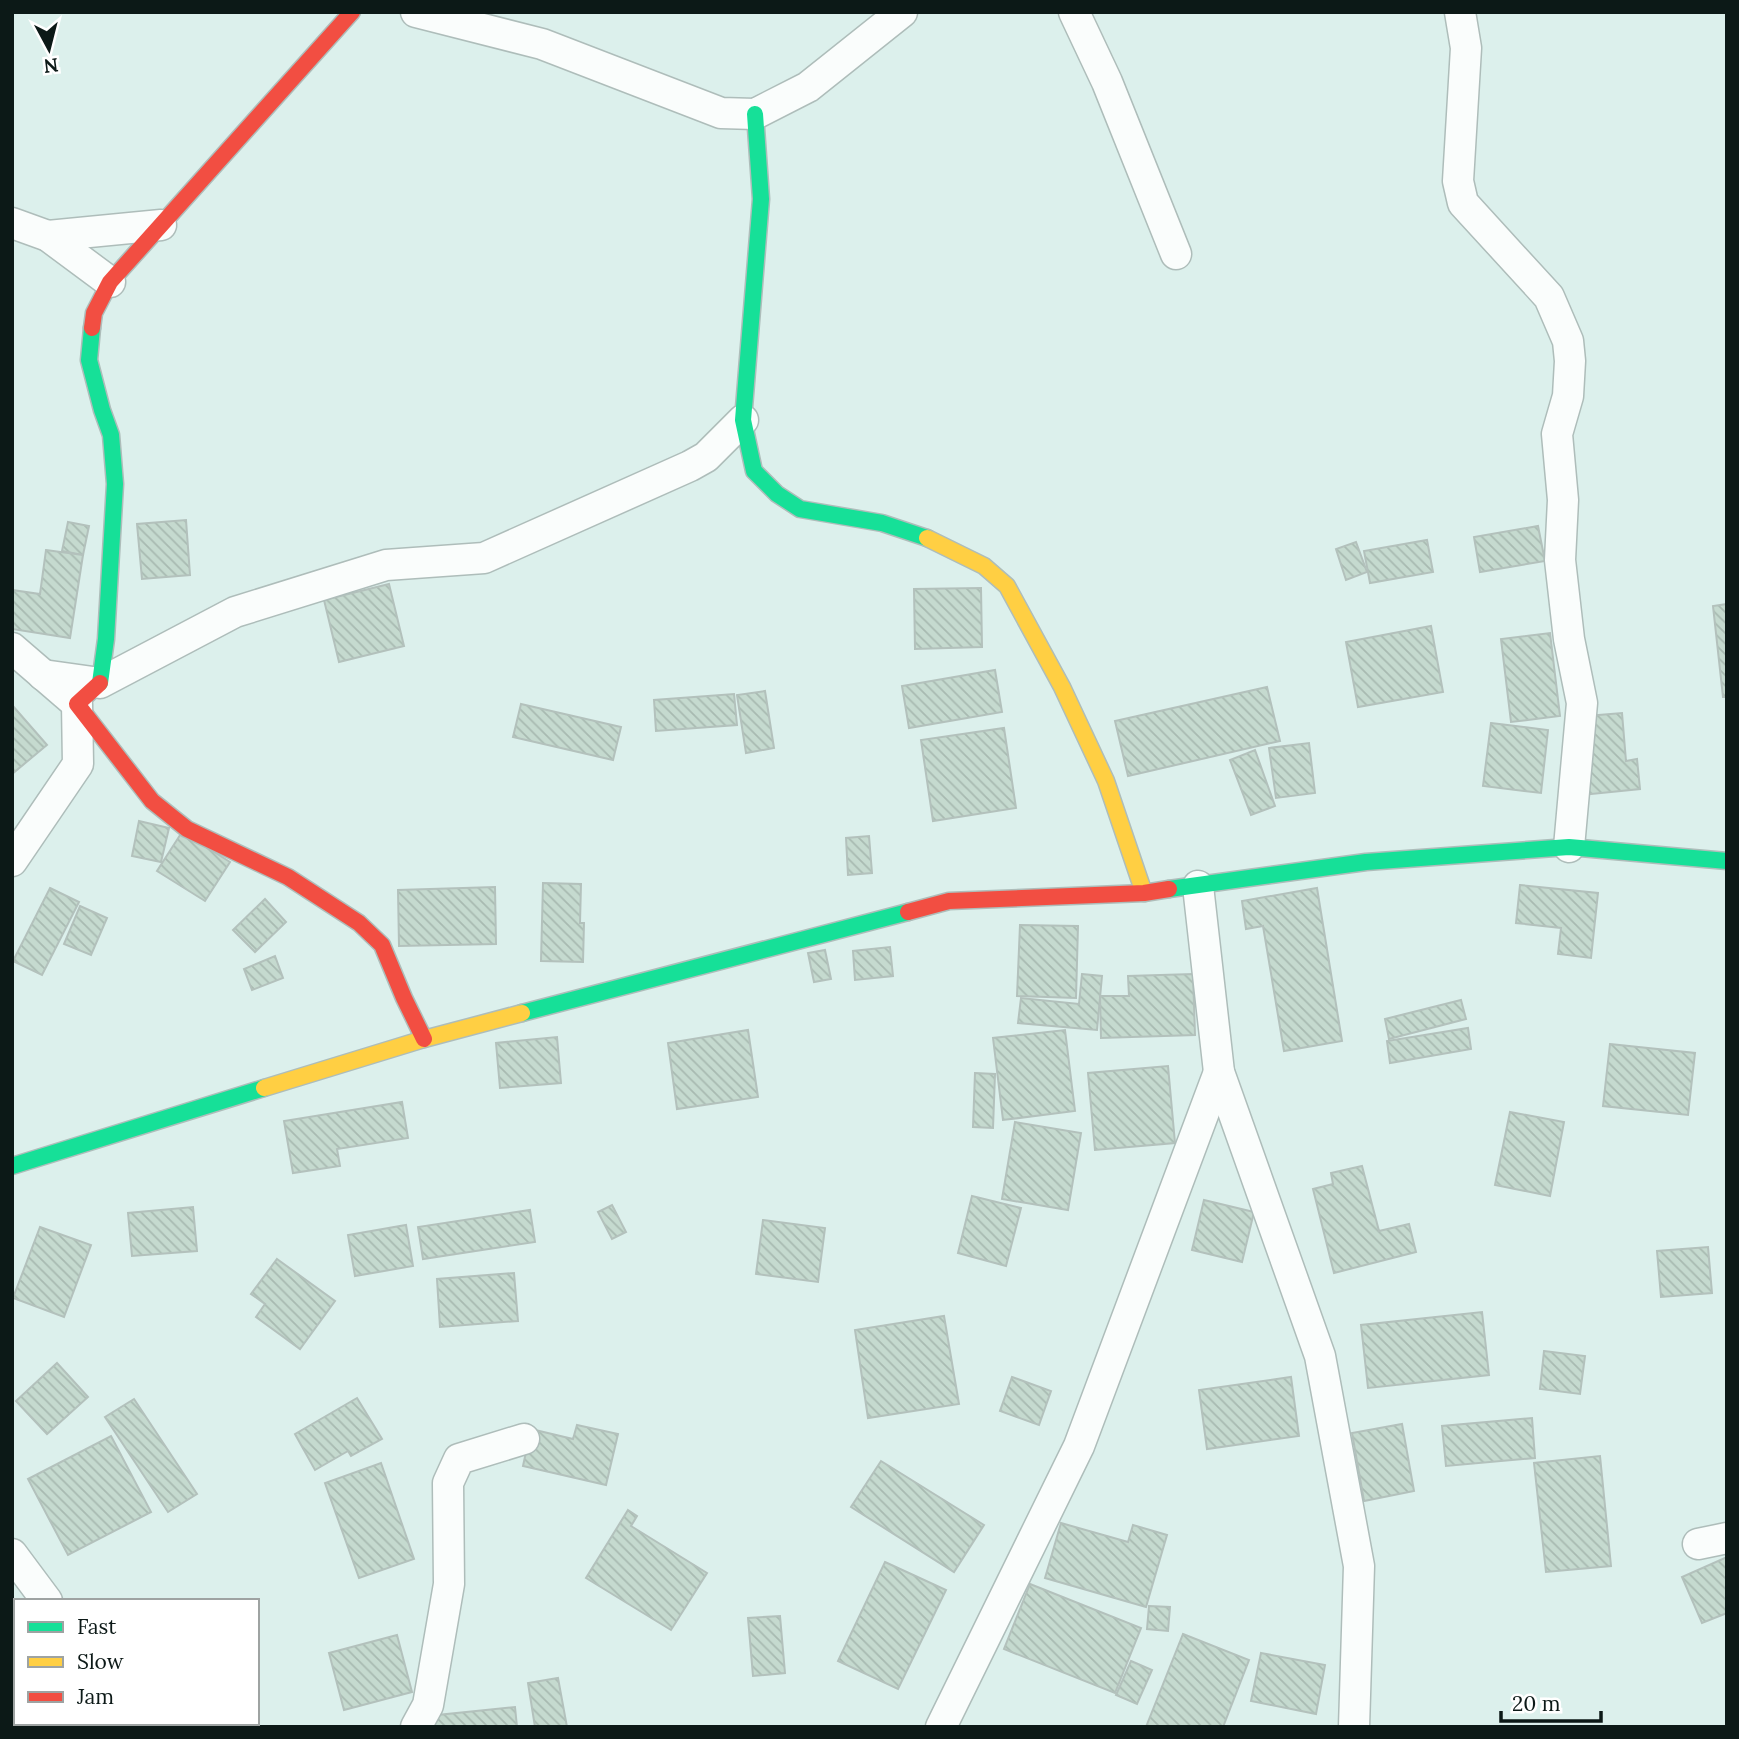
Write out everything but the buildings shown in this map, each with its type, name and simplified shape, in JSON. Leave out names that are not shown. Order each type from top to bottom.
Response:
[{"type":"street","points":[[100,683],[106,639],[115,484],[111,435],[89,360],[94,313],[110,282],[352,12]]},
{"type":"street","points":[[416,12],[542,44],[720,113],[755,114],[808,87],[902,12]]},
{"type":"street","points":[[1074,12],[1107,82],[1176,254]]},
{"type":"street","points":[[1460,12],[1466,48],[1458,181],[1463,203],[1549,297],[1568,341],[1568,396],[1557,434],[1563,500],[1560,560],[1569,639],[1582,702],[1569,847]]},
{"type":"street","points":[[754,471],[743,420],[761,199],[755,114]]},
{"type":"street","points":[[12,223],[48,236],[110,282]]},
{"type":"street","points":[[48,236],[161,225]]},
{"type":"street","points":[[12,861],[78,764],[77,704],[100,683],[235,612],[386,565],[484,558],[690,466],[706,457],[743,420]]},
{"type":"street","points":[[719,445],[754,471],[777,494],[800,509],[883,523],[933,540],[984,566],[1007,586],[1062,687],[1106,780],[1144,893]]},
{"type":"street","points":[[12,648],[77,704],[152,801],[187,829],[288,877],[359,923],[382,946],[424,1039]]},
{"type":"street","points":[[43,674],[100,683]]},
{"type":"street","points":[[12,1166],[424,1039],[949,901],[1144,893],[1366,862],[1569,847],[1727,860]]},
{"type":"street","points":[[1198,886],[1219,1072],[1320,1356],[1359,1566],[1354,1727]]},
{"type":"street","points":[[941,1727],[1079,1446],[1219,1072]]},
{"type":"street","points":[[416,1727],[428,1705],[449,1584],[448,1483],[459,1460],[524,1439]]},
{"type":"street","points":[[12,1554],[46,1599]]},
{"type":"traffic: fast","points":[[755,114],[761,199],[743,420],[754,471],[777,494],[800,509],[882,523],[927,538]]},
{"type":"traffic: fast","points":[[92,328],[89,360],[111,435],[115,484],[106,639],[100,683]]},
{"type":"traffic: fast","points":[[1169,889],[1366,862],[1569,847],[1727,861]]},
{"type":"traffic: fast","points":[[522,1013],[908,912]]},
{"type":"traffic: fast","points":[[12,1166],[264,1088]]},
{"type":"traffic: slow","points":[[927,538],[984,566],[1007,586],[1062,687],[1106,781],[1144,893]]},
{"type":"traffic: slow","points":[[264,1088],[424,1039],[522,1013]]},
{"type":"traffic: jam","points":[[92,328],[94,313],[110,282],[352,12]]},
{"type":"traffic: jam","points":[[100,683],[77,704],[152,801],[187,829],[288,877],[359,923],[382,945],[424,1039]]},
{"type":"traffic: jam","points":[[908,912],[949,901],[1144,893],[1169,889]]}]
